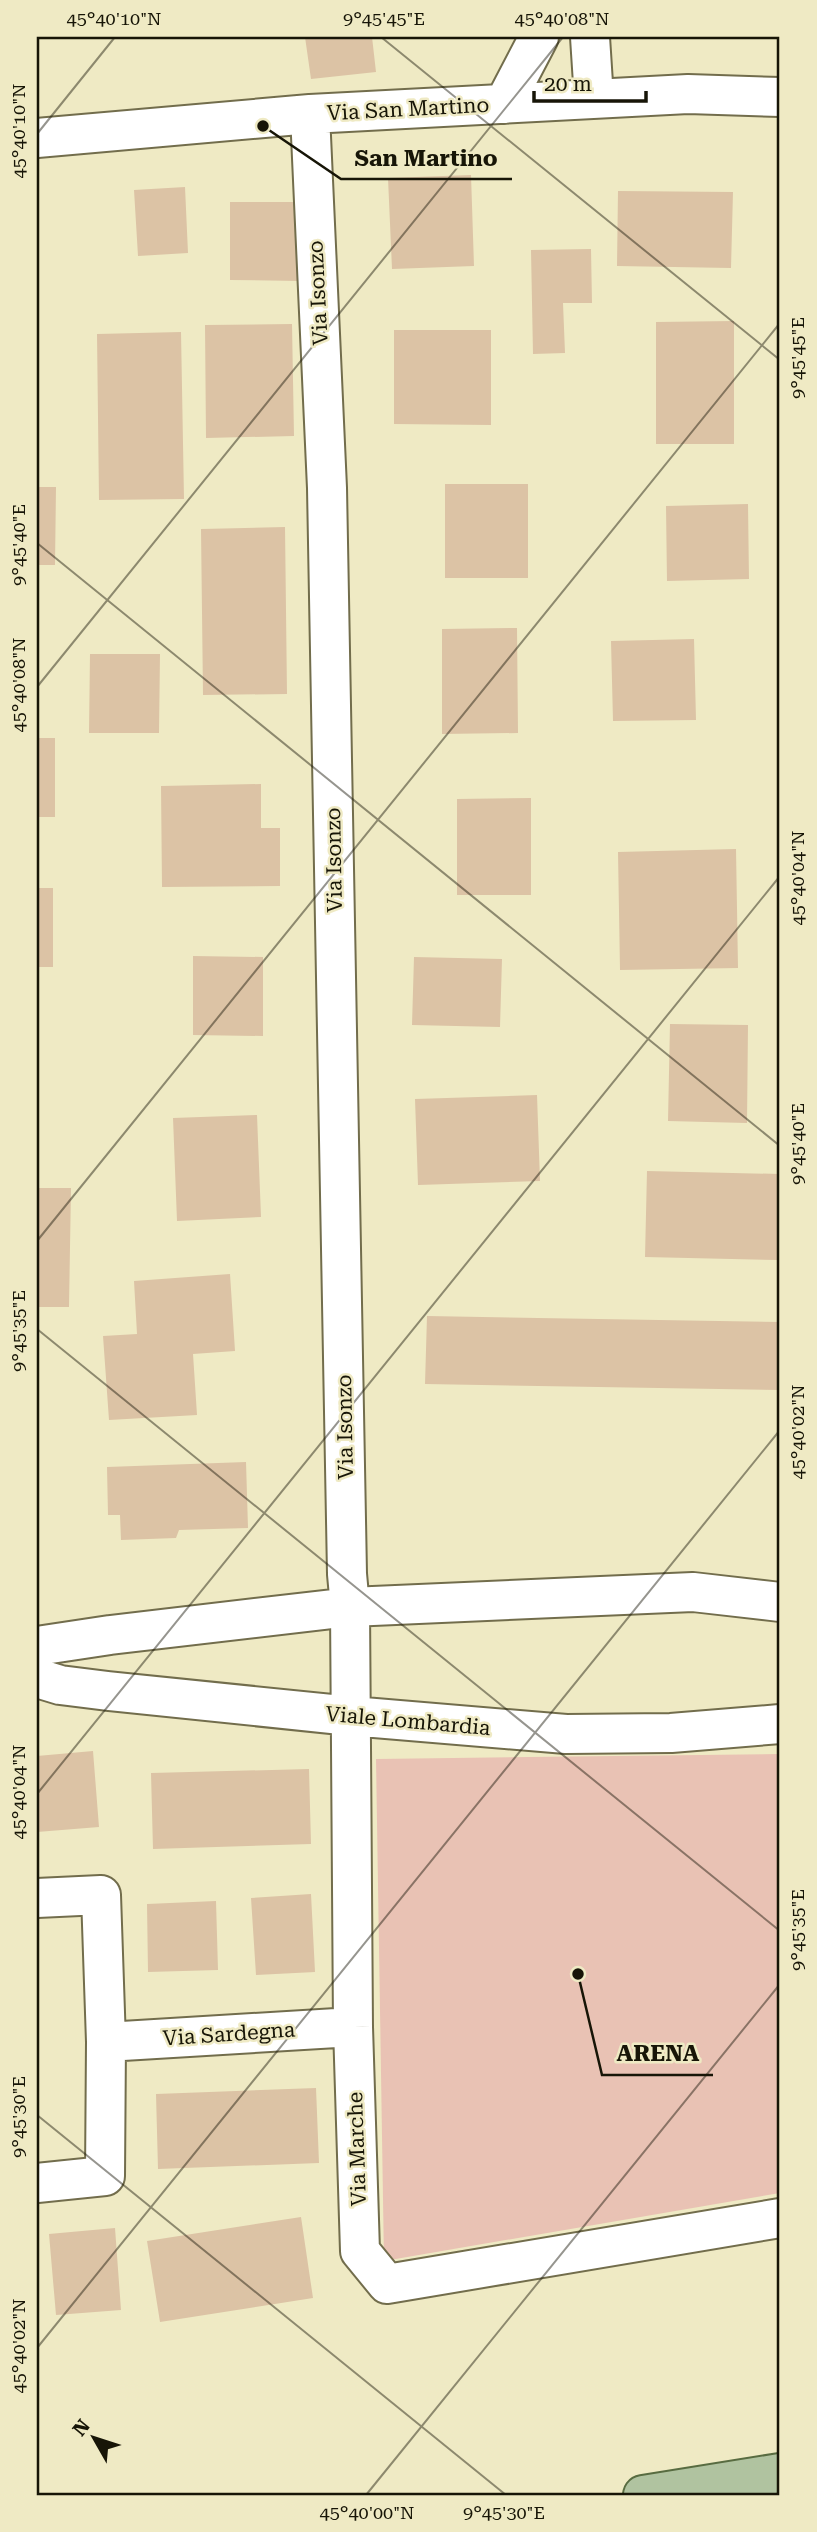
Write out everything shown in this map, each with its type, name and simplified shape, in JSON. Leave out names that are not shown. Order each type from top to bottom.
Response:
[{"type":"main road","points":[[643,2495],[780,2473]]},
{"type":"street","points":[[504,104],[539,37]]},
{"type":"street","points":[[590,37],[594,99]]},
{"type":"street","name":"Via San Martino","points":[[37,138],[310,114],[688,94],[780,97]]},
{"type":"street","name":"Via Isonzo","points":[[310,114],[327,488],[350,1607]]},
{"type":"street","points":[[37,1646],[110,1634],[350,1607],[693,1592],[780,1602]]},
{"type":"street","name":"Via Marche","points":[[350,1607],[353,2027],[360,2251],[387,2284],[780,2218]]},
{"type":"street","name":"Viale Lombardia","points":[[37,1678],[60,1685],[108,1691],[351,1716],[566,1734],[671,1733],[780,1724]]},
{"type":"street","points":[[37,1898],[101,1895],[106,2042],[105,2176],[37,2183]]},
{"type":"street","name":"Via Sardegna","points":[[106,2042],[353,2027]]},
{"type":"shaded area","points":[[780,1754],[780,2193],[384,2261],[376,1759]]},
{"type":"building","points":[[305,37],[372,37],[376,72],[311,79]]},
{"type":"building","points":[[471,175],[474,266],[392,269],[388,178]]},
{"type":"building","points":[[185,187],[188,253],[138,256],[134,190]]},
{"type":"building","points":[[618,191],[733,192],[731,268],[617,266]]},
{"type":"building","points":[[230,202],[300,202],[300,281],[230,280]]},
{"type":"building","points":[[591,249],[592,303],[563,303],[565,353],[533,354],[531,250]]},
{"type":"building","points":[[734,321],[734,444],[656,444],[656,322]]},
{"type":"building","points":[[292,324],[294,436],[206,438],[205,325]]},
{"type":"building","points":[[394,330],[491,330],[491,425],[394,424]]},
{"type":"building","points":[[181,332],[184,499],[99,500],[97,334]]},
{"type":"building","points":[[445,484],[528,484],[528,578],[445,578]]},
{"type":"building","points":[[37,487],[56,487],[55,565],[37,565]]},
{"type":"building","points":[[748,504],[749,579],[667,581],[666,506]]},
{"type":"building","points":[[285,527],[287,694],[203,695],[201,529]]},
{"type":"building","points":[[517,628],[518,733],[442,734],[442,629]]},
{"type":"building","points":[[694,639],[696,720],[613,721],[611,641]]},
{"type":"building","points":[[90,654],[160,654],[159,733],[89,733]]},
{"type":"building","points":[[37,738],[55,738],[55,817],[37,817]]},
{"type":"building","points":[[261,784],[261,828],[280,828],[280,886],[162,887],[161,786]]},
{"type":"building","points":[[531,798],[531,895],[457,895],[457,799]]},
{"type":"building","points":[[736,849],[738,968],[620,970],[618,852]]},
{"type":"building","points":[[37,888],[53,888],[53,967],[37,967]]},
{"type":"building","points":[[193,956],[263,957],[263,1036],[193,1035]]},
{"type":"building","points":[[414,957],[502,959],[500,1027],[412,1025]]},
{"type":"building","points":[[670,1024],[748,1025],[747,1123],[668,1121]]},
{"type":"building","points":[[537,1095],[540,1181],[418,1185],[415,1099]]},
{"type":"building","points":[[257,1115],[261,1217],[177,1221],[173,1118]]},
{"type":"building","points":[[647,1171],[780,1174],[778,1260],[645,1257]]},
{"type":"building","points":[[37,1188],[71,1188],[69,1307],[37,1307]]},
{"type":"building","points":[[230,1274],[235,1351],[193,1354],[197,1415],[109,1420],[103,1336],[137,1334],[134,1281]]},
{"type":"building","points":[[427,1316],[780,1322],[780,1390],[425,1384]]},
{"type":"building","points":[[246,1462],[248,1528],[179,1530],[176,1538],[121,1540],[120,1515],[108,1515],[107,1467]]},
{"type":"building","points":[[93,1751],[99,1827],[37,1832],[37,1756]]},
{"type":"building","points":[[309,1769],[311,1844],[153,1849],[151,1773]]},
{"type":"building","points":[[311,1894],[315,1972],[256,1975],[251,1898]]},
{"type":"building","points":[[216,1901],[218,1970],[148,1972],[147,1904]]},
{"type":"building","points":[[316,2088],[319,2163],[158,2169],[156,2094]]},
{"type":"building","points":[[301,2217],[313,2298],[160,2322],[147,2241]]},
{"type":"building","points":[[115,2228],[121,2310],[56,2315],[49,2234]]},
{"type":"place","name":"San Martino","points":[[263,126]]},
{"type":"place","name":"ARENA","points":[[578,1974]]}]
